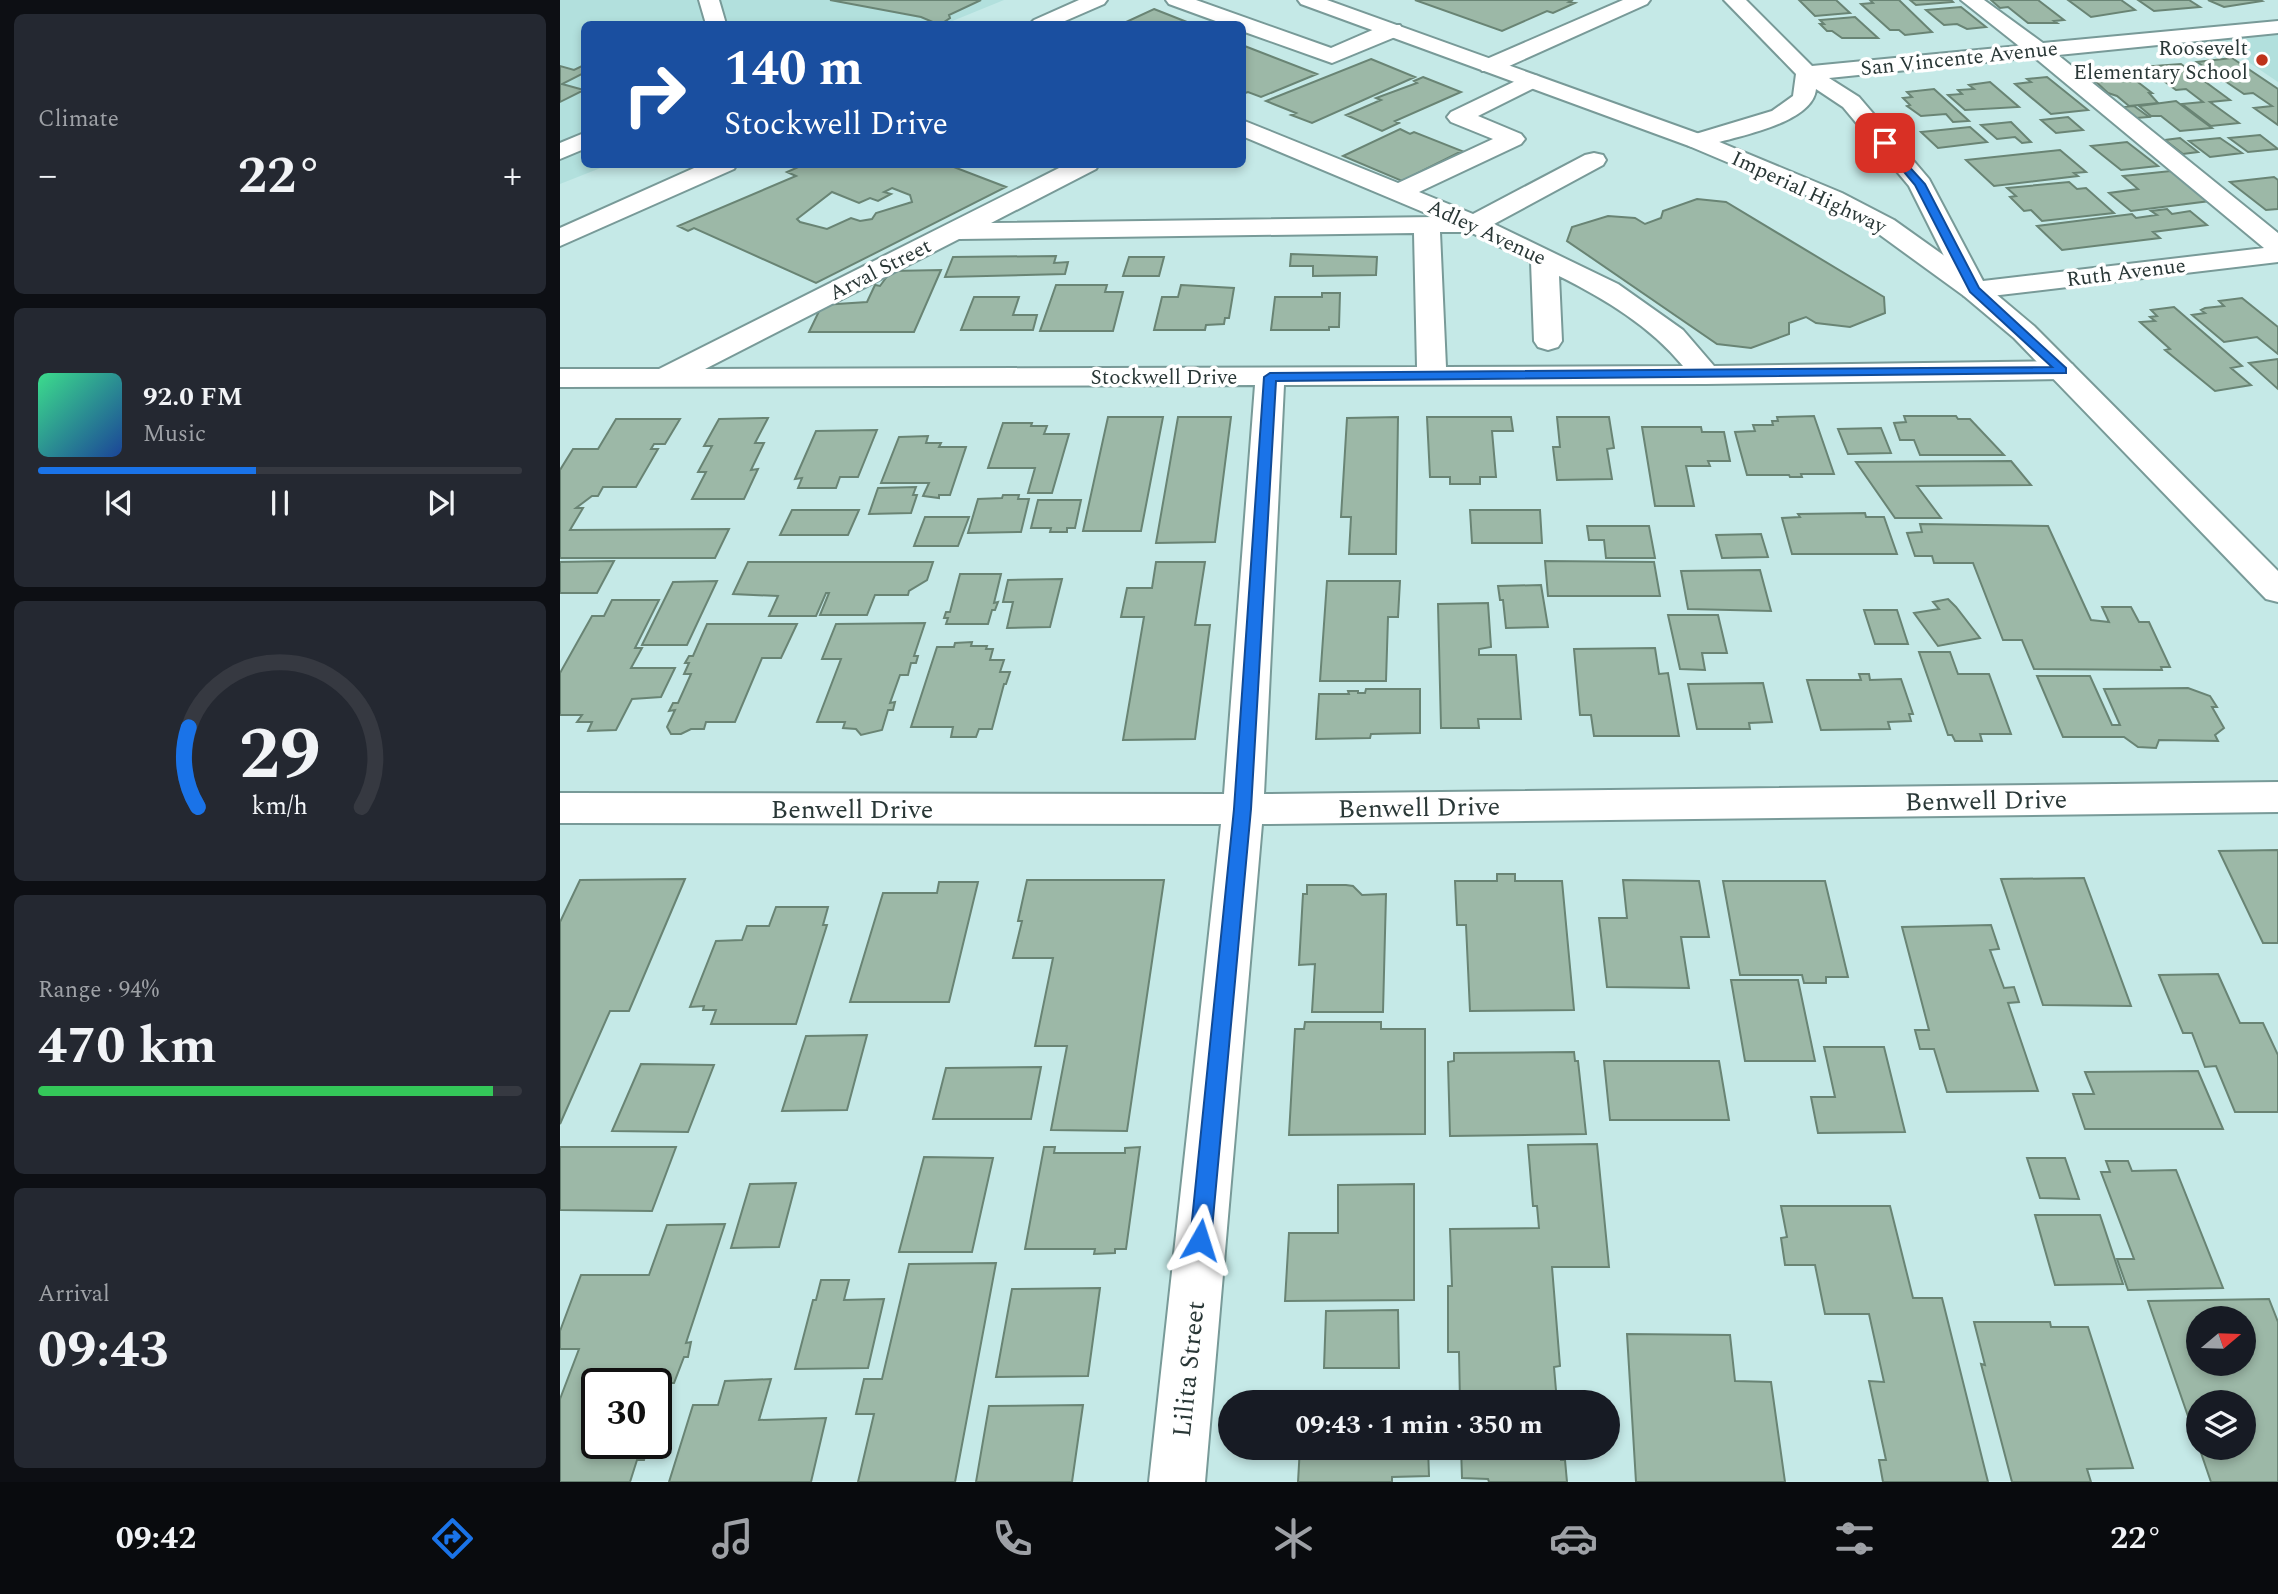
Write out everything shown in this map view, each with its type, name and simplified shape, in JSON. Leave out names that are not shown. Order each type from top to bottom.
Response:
[{"type":"street","points":[[709,0],[715,21]]},
{"type":"street","points":[[1048,21],[1097,0]]},
{"type":"street","points":[[1177,0],[1236,21]]},
{"type":"street","points":[[1490,66],[1640,0]]},
{"type":"street","points":[[1734,0],[1807,73],[1851,102],[1920,184],[1975,290]]},
{"type":"street","points":[[1971,0],[2038,50],[2278,246]]},
{"type":"street","name":"Imperial Highway","points":[[1313,1],[1697,141],[1833,198],[1885,226],[1975,290],[2024,332],[2278,592]]},
{"type":"street","points":[[1246,24],[1332,55],[1392,30]]},
{"type":"street","name":"San Vincente Avenue","points":[[1807,73],[2278,27]]},
{"type":"street","points":[[1697,141],[1780,116],[1804,99],[1807,73]]},
{"type":"street","points":[[1399,192],[1513,138],[1459,117],[1531,81]]},
{"type":"street","name":"Adley Avenue","points":[[1246,129],[1474,224],[1608,290],[1673,336],[1706,375]]},
{"type":"street","points":[[560,152],[581,142]]},
{"type":"street","points":[[955,231],[1474,224],[1594,160]]},
{"type":"street","points":[[560,238],[716,168]]},
{"type":"street","name":"Arval Street","points":[[664,378],[1076,170]]},
{"type":"street","points":[[1427,225],[1432,376]]},
{"type":"street","name":"Ruth Avenue","points":[[1975,290],[2278,254]]},
{"type":"street","points":[[1544,257],[1548,341]]},
{"type":"street","name":"Stockwell Drive","points":[[560,378],[1706,375],[2062,370]]},
{"type":"street","name":"Lilita Street","points":[[1177,1482],[1243,809],[1270,377]]},
{"type":"street","name":"Benwell Drive","points":[[560,808],[1243,809],[2278,797]]},
{"type":"shaded area","points":[[560,0],[1004,0],[952,21],[581,21],[581,168],[600,168],[560,184]]},
{"type":"shaded area","name":"Roosevelt Elementary School","points":[[2278,32],[2278,82],[2213,38]]},
{"type":"building","points":[[830,0],[981,0],[949,15],[950,18],[946,21],[930,21]]},
{"type":"building","points":[[1415,0],[1573,0],[1569,2],[1575,3],[1553,13],[1547,11],[1502,31]]},
{"type":"building","points":[[1799,0],[1836,0],[1850,13],[1815,16]]},
{"type":"building","points":[[1870,0],[1899,0],[1932,32],[1905,35],[1899,30],[1890,30],[1861,4],[1873,3]]},
{"type":"building","points":[[1910,0],[1951,0],[1953,2],[1916,5]]},
{"type":"building","points":[[1991,0],[2038,0],[2064,20],[2054,21],[2057,23],[2028,23],[2008,7],[2000,8]]},
{"type":"building","points":[[2068,0],[2121,0],[2135,10],[2091,17]]},
{"type":"building","points":[[2138,0],[2189,0],[2200,7],[2154,11]]},
{"type":"building","points":[[2208,0],[2260,0],[2262,1],[2224,7]]},
{"type":"building","points":[[1961,7],[1986,27],[1967,29],[1957,24],[1944,25],[1926,10]]},
{"type":"building","points":[[1154,9],[1184,21],[1128,21]]},
{"type":"building","points":[[1855,17],[1878,38],[1842,38],[1832,31],[1827,31],[1820,24],[1824,24],[1820,20]]},
{"type":"building","points":[[1246,47],[1317,74],[1261,97],[1246,93]]},
{"type":"building","points":[[2232,58],[2278,89],[2278,125],[2254,108],[2272,106],[2253,93],[2244,94],[2197,62]]},
{"type":"building","points":[[1371,59],[1415,77],[1312,123],[1291,115],[1296,113],[1266,101]]},
{"type":"building","points":[[2181,64],[2230,100],[2210,102],[2239,123],[2211,126],[2182,104],[2203,102],[2186,89],[2176,90],[2153,73],[2161,72],[2153,66]]},
{"type":"building","points":[[560,66],[574,70],[581,66],[581,74],[562,84],[581,89],[581,92],[560,102]]},
{"type":"building","points":[[2106,71],[2118,77],[2130,76],[2152,93],[2149,93],[2158,103],[2129,106],[2117,96],[2108,93],[2093,79],[2087,78],[2091,78],[2085,73]]},
{"type":"building","points":[[1423,77],[1461,92],[1395,121],[1399,123],[1382,131],[1346,115],[1381,100],[1376,98],[1417,83],[1414,81]]},
{"type":"building","points":[[2047,77],[2088,110],[2051,114],[2015,84],[2031,82],[2027,79]]},
{"type":"building","points":[[1990,82],[2019,107],[1965,110],[1948,95],[1962,94],[1958,90],[1974,89],[1969,85]]},
{"type":"building","points":[[1934,89],[1969,121],[1953,122],[1946,114],[1921,116],[1907,106],[1910,105],[1903,98],[1912,97],[1907,92]]},
{"type":"building","points":[[2176,101],[2212,128],[2180,131],[2161,116],[2151,116],[2139,106]]},
{"type":"building","points":[[2134,106],[2149,117],[2136,118],[2121,107]]},
{"type":"building","points":[[2068,117],[2083,130],[2056,133],[2041,120]]},
{"type":"building","points":[[2011,122],[2031,142],[2022,143],[2015,137],[1997,139],[1981,125]]},
{"type":"building","points":[[1970,127],[1987,142],[1938,148],[1921,132]]},
{"type":"building","points":[[1400,129],[1462,151],[1402,181],[1343,156]]},
{"type":"building","points":[[2260,135],[2278,149],[2248,152],[2229,138]]},
{"type":"building","points":[[2180,138],[2198,152],[2183,154],[2165,140]]},
{"type":"building","points":[[2220,138],[2242,153],[2210,157],[2189,141]]},
{"type":"building","points":[[2127,142],[2158,166],[2121,170],[2091,146]]},
{"type":"building","points":[[2060,150],[2086,172],[2074,173],[2078,176],[1994,186],[1966,160]]},
{"type":"building","points":[[796,168],[956,168],[1006,187],[816,283],[694,228],[688,231],[678,226],[796,176],[787,172]],"holes":[[[892,188],[910,195],[912,202],[876,213],[872,219],[860,221],[851,218],[827,229],[797,219],[832,192],[859,203],[870,198],[878,201],[891,194],[884,192]]]},
{"type":"building","points":[[2171,171],[2210,201],[2131,211],[2109,193],[2138,189],[2123,176]]},
{"type":"building","points":[[2274,177],[2278,180],[2278,209],[2266,210],[2230,182]]},
{"type":"building","points":[[2069,182],[2077,189],[2086,188],[2114,213],[2042,221],[2031,210],[2024,211],[2010,197],[2016,196],[2007,188]]},
{"type":"building","points":[[1697,199],[1726,202],[1884,297],[1885,313],[1850,327],[1816,323],[1806,317],[1789,323],[1789,334],[1751,348],[1717,344],[1567,241],[1572,227],[1608,216],[1635,218],[1645,224],[1661,218],[1663,211]]},
{"type":"building","points":[[2167,209],[2172,214],[2190,211],[2207,225],[2153,232],[2160,238],[2062,250],[2037,226],[2132,214],[2136,218],[2157,215],[2151,211]]},
{"type":"building","points":[[1291,254],[1377,257],[1376,275],[1313,276],[1313,266],[1290,266]]},
{"type":"building","points":[[1056,256],[1054,263],[1068,262],[1065,274],[945,277],[953,257]]},
{"type":"building","points":[[1129,257],[1164,257],[1159,276],[1123,276]]},
{"type":"building","points":[[941,270],[914,332],[809,332],[822,305],[867,302],[875,285],[880,286],[891,271]]},
{"type":"building","points":[[1056,285],[1107,285],[1105,292],[1123,292],[1113,331],[1040,331]]},
{"type":"building","points":[[1181,285],[1234,288],[1229,318],[1225,318],[1224,324],[1206,325],[1205,330],[1154,330],[1162,297],[1178,297]]},
{"type":"building","points":[[1322,293],[1340,293],[1339,327],[1329,327],[1329,330],[1271,330],[1275,297],[1322,297]]},
{"type":"building","points":[[974,297],[1019,297],[1013,315],[1037,315],[1033,330],[961,330]]},
{"type":"building","points":[[2242,298],[2278,327],[2278,354],[2257,337],[2224,342],[2192,315],[2205,313],[2201,310],[2205,308],[2224,306],[2219,301]]},
{"type":"building","points":[[2174,307],[2242,366],[2231,368],[2251,385],[2215,391],[2165,350],[2170,349],[2140,322],[2155,321],[2150,317],[2157,316],[2151,310]]},
{"type":"building","points":[[2278,359],[2278,389],[2249,363]]},
{"type":"building","points":[[1814,416],[1834,474],[1801,474],[1802,477],[1747,475],[1735,432],[1755,431],[1753,425],[1773,425],[1772,421],[1778,421],[1777,417]]},
{"type":"building","points":[[1904,416],[1956,416],[1958,419],[1970,419],[2004,455],[1920,455],[1914,440],[1900,440],[1894,423],[1906,422]]},
{"type":"building","points":[[1108,417],[1163,417],[1141,531],[1083,531]]},
{"type":"building","points":[[1178,417],[1231,417],[1215,542],[1156,543]]},
{"type":"building","points":[[1398,417],[1396,554],[1349,554],[1351,517],[1341,517],[1347,418]]},
{"type":"building","points":[[1427,417],[1511,417],[1513,431],[1492,431],[1496,477],[1480,477],[1480,484],[1450,484],[1450,477],[1430,477]]},
{"type":"building","points":[[1557,417],[1609,417],[1614,448],[1607,449],[1612,479],[1557,480],[1553,447],[1560,447]]},
{"type":"building","points":[[768,418],[755,443],[764,443],[751,470],[758,469],[744,499],[692,499],[706,472],[698,472],[712,446],[704,446],[719,419]]},
{"type":"building","points":[[616,419],[680,419],[665,444],[654,444],[651,449],[658,449],[636,487],[603,487],[598,496],[592,496],[576,508],[583,508],[570,530],[729,529],[715,558],[560,558],[560,470],[573,449],[598,449]]},
{"type":"building","points":[[1003,423],[1032,423],[1031,426],[1047,426],[1044,434],[1069,434],[1052,493],[1028,493],[1035,468],[988,468]]},
{"type":"building","points":[[1642,427],[1701,427],[1702,432],[1724,432],[1730,461],[1708,461],[1710,466],[1686,466],[1694,506],[1655,506]]},
{"type":"building","points":[[1881,428],[1891,453],[1848,454],[1838,429]]},
{"type":"building","points":[[877,430],[858,477],[840,477],[836,488],[798,488],[802,478],[795,479],[816,431]]},
{"type":"building","points":[[928,436],[926,443],[941,443],[939,447],[966,447],[950,495],[939,495],[939,498],[923,496],[929,483],[881,483],[899,437]]},
{"type":"building","points":[[2011,461],[2031,485],[1917,486],[1941,518],[1895,518],[1856,462]]},
{"type":"building","points":[[916,487],[913,495],[917,495],[911,513],[869,514],[878,488]]},
{"type":"building","points":[[1003,495],[1019,495],[1018,499],[1029,499],[1021,532],[968,533],[978,499],[1002,498]]},
{"type":"building","points":[[1038,500],[1081,500],[1075,528],[1067,528],[1067,532],[1050,532],[1051,528],[1031,528]]},
{"type":"building","points":[[792,510],[859,510],[848,535],[780,535]]},
{"type":"building","points":[[1470,510],[1540,510],[1542,543],[1472,543]]},
{"type":"building","points":[[1865,513],[1866,517],[1884,517],[1897,554],[1792,554],[1782,518],[1800,517],[1798,514]]},
{"type":"building","points":[[925,517],[969,517],[958,546],[914,546]]},
{"type":"building","points":[[1920,524],[2048,526],[2091,620],[2109,622],[2102,607],[2131,607],[2139,622],[2149,622],[2170,667],[2161,667],[2162,670],[2034,669],[2022,640],[2003,640],[1973,563],[1934,563],[1932,556],[1915,556],[1907,533],[1922,532]]},
{"type":"building","points":[[1587,526],[1649,526],[1655,558],[1606,558],[1604,540],[1589,540]]},
{"type":"building","points":[[1761,534],[1768,557],[1722,558],[1716,535]]},
{"type":"building","points":[[614,561],[597,593],[560,593],[560,562]]},
{"type":"building","points":[[1545,561],[1654,562],[1660,596],[1548,596]]},
{"type":"building","points":[[748,562],[933,562],[927,580],[909,591],[908,595],[875,595],[867,615],[820,615],[829,593],[826,593],[816,616],[769,616],[778,596],[733,594]]},
{"type":"building","points":[[1156,562],[1205,562],[1195,625],[1210,625],[1195,739],[1123,740],[1144,617],[1121,617],[1127,588],[1152,588]]},
{"type":"building","points":[[1760,570],[1771,611],[1688,609],[1681,571]]},
{"type":"building","points":[[960,574],[1001,574],[994,603],[998,602],[995,610],[992,610],[988,624],[946,624],[948,618],[944,618],[946,612],[950,612]]},
{"type":"building","points":[[1062,579],[1050,627],[1007,628],[1013,602],[1003,602],[1008,580]]},
{"type":"building","points":[[717,581],[687,645],[642,645],[673,582]]},
{"type":"building","points":[[1327,581],[1400,581],[1398,617],[1388,617],[1386,681],[1320,681]]},
{"type":"building","points":[[1541,585],[1548,627],[1506,628],[1503,600],[1500,600],[1498,586]]},
{"type":"building","points":[[1948,599],[1980,638],[1938,646],[1914,613],[1939,609],[1933,602]]},
{"type":"building","points":[[612,600],[659,600],[635,648],[642,648],[631,668],[675,668],[661,697],[632,699],[616,730],[588,731],[592,722],[577,722],[582,715],[560,715],[560,673],[592,616],[604,616]]},
{"type":"building","points":[[1488,603],[1491,647],[1479,649],[1479,655],[1516,655],[1521,719],[1478,719],[1479,728],[1441,728],[1438,604]]},
{"type":"building","points":[[1864,610],[1897,610],[1908,644],[1875,644]]},
{"type":"building","points":[[1668,615],[1718,615],[1727,653],[1702,653],[1705,670],[1680,669]]},
{"type":"building","points":[[925,623],[914,656],[918,656],[916,663],[911,663],[908,675],[900,675],[890,703],[895,702],[893,710],[888,710],[882,730],[861,735],[856,729],[843,728],[845,722],[817,722],[841,659],[822,659],[836,624]]},
{"type":"building","points":[[707,624],[797,624],[781,658],[762,658],[735,722],[706,722],[704,729],[671,734],[667,727],[675,710],[669,711],[673,703],[678,703],[691,674],[684,674],[689,663],[685,663],[689,656],[693,656]]},
{"type":"building","points":[[972,642],[971,646],[987,646],[986,649],[993,649],[990,660],[1004,660],[1000,672],[1010,672],[1004,684],[992,729],[979,729],[976,737],[951,737],[953,727],[911,727],[937,647],[954,647],[955,643]]},
{"type":"building","points":[[1655,648],[1659,674],[1668,673],[1679,736],[1594,736],[1591,715],[1580,715],[1574,649]]},
{"type":"building","points":[[1919,652],[1950,652],[1958,674],[1989,674],[2011,734],[1980,734],[1982,741],[1955,741],[1952,735],[1948,735]]},
{"type":"building","points":[[1859,674],[1869,674],[1870,680],[1901,679],[1913,714],[1909,714],[1911,721],[1888,722],[1890,729],[1821,730],[1807,680],[1861,680]]},
{"type":"building","points":[[2037,676],[2090,676],[2112,725],[2120,725],[2104,689],[2188,688],[2210,696],[2217,707],[2212,707],[2224,728],[2215,735],[2218,741],[2159,740],[2156,748],[2138,747],[2124,737],[2063,737]]},
{"type":"building","points":[[1763,683],[1772,722],[1749,723],[1750,729],[1697,729],[1688,684]]},
{"type":"building","points":[[1366,689],[1420,689],[1420,733],[1371,734],[1370,738],[1316,739],[1319,694],[1349,694],[1348,691],[1365,693]]},
{"type":"building","points":[[2278,850],[2278,943],[2263,943],[2219,851]]},
{"type":"building","points":[[1497,874],[1515,874],[1515,881],[1562,881],[1574,1010],[1470,1011],[1466,925],[1457,925],[1455,881],[1497,881]]},
{"type":"building","points":[[2084,878],[2131,1006],[2043,1005],[2001,879]]},
{"type":"building","points":[[685,879],[629,1011],[610,1011],[560,1124],[560,922],[580,880]]},
{"type":"building","points":[[1027,880],[1164,880],[1127,1131],[1051,1130],[1067,1046],[1035,1046],[1053,958],[1013,958],[1022,921],[1018,921]]},
{"type":"building","points":[[1623,880],[1699,881],[1709,937],[1681,937],[1689,988],[1607,987],[1599,918],[1627,918]]},
{"type":"building","points":[[1723,881],[1825,881],[1848,977],[1826,977],[1826,983],[1804,983],[1802,975],[1740,975]]},
{"type":"building","points":[[939,882],[978,882],[949,1002],[850,1002],[883,893],[937,893]]},
{"type":"building","points":[[1307,885],[1346,885],[1353,886],[1362,895],[1386,894],[1383,1012],[1312,1012],[1315,964],[1299,965],[1303,894],[1307,894]]},
{"type":"building","points":[[776,907],[828,907],[823,925],[827,925],[796,1024],[711,1024],[716,1010],[703,1010],[704,1006],[690,1007],[716,941],[742,940],[747,926],[769,926]]},
{"type":"building","points":[[1991,925],[1999,949],[1990,950],[2004,988],[2014,987],[2019,1002],[2008,1003],[2038,1091],[1947,1092],[1934,1049],[1920,1049],[1915,1030],[1929,1030],[1902,927]]},
{"type":"building","points":[[2218,974],[2240,1023],[2263,1023],[2278,1055],[2278,1112],[2235,1112],[2216,1066],[2205,1067],[2192,1033],[2183,1033],[2159,975]]},
{"type":"building","points":[[1731,980],[1798,980],[1815,1061],[1745,1061]]},
{"type":"building","points":[[1305,1022],[1381,1022],[1381,1029],[1425,1029],[1425,1134],[1289,1135],[1295,1029],[1304,1029]]},
{"type":"building","points":[[867,1035],[847,1110],[782,1111],[806,1036]]},
{"type":"building","points":[[1824,1047],[1884,1047],[1905,1132],[1818,1133],[1811,1097],[1835,1097]]},
{"type":"building","points":[[1574,1052],[1575,1061],[1578,1061],[1586,1134],[1450,1136],[1448,1062],[1454,1061],[1454,1053]]},
{"type":"building","points":[[1604,1061],[1719,1061],[1729,1120],[1610,1120]]},
{"type":"building","points":[[641,1064],[714,1065],[688,1132],[612,1131]]},
{"type":"building","points":[[1041,1067],[1031,1119],[933,1119],[946,1068]]},
{"type":"building","points":[[2198,1071],[2223,1129],[2085,1129],[2073,1094],[2094,1094],[2085,1072]]},
{"type":"building","points":[[1597,1144],[1609,1267],[1552,1267],[1560,1366],[1554,1367],[1556,1390],[1460,1390],[1459,1352],[1448,1352],[1448,1286],[1452,1286],[1450,1229],[1539,1228],[1537,1206],[1533,1206],[1528,1145]]},
{"type":"building","points":[[560,1147],[676,1147],[652,1211],[560,1210]]},
{"type":"building","points":[[1044,1147],[1055,1147],[1054,1153],[1125,1153],[1125,1148],[1140,1147],[1126,1249],[1115,1249],[1115,1253],[1094,1254],[1095,1249],[1025,1249]]},
{"type":"building","points":[[924,1157],[993,1158],[972,1252],[899,1252]]},
{"type":"building","points":[[2027,1158],[2065,1158],[2079,1199],[2040,1198]]},
{"type":"building","points":[[2106,1161],[2128,1161],[2132,1171],[2176,1170],[2223,1288],[2128,1290],[2117,1259],[2134,1259],[2101,1172],[2110,1172]]},
{"type":"building","points":[[796,1183],[779,1247],[731,1248],[750,1184]]},
{"type":"building","points":[[1414,1184],[1414,1300],[1285,1301],[1289,1233],[1338,1233],[1338,1185]]},
{"type":"building","points":[[1781,1206],[1890,1206],[1913,1298],[1942,1298],[1988,1482],[1883,1482],[1879,1460],[1886,1460],[1869,1381],[1884,1382],[1869,1314],[1825,1314],[1815,1265],[1785,1265],[1781,1238],[1787,1237]]},
{"type":"building","points":[[2035,1215],[2100,1215],[2123,1284],[2055,1285]]},
{"type":"building","points":[[725,1224],[686,1343],[691,1342],[688,1357],[684,1357],[674,1383],[672,1368],[581,1368],[581,1459],[644,1459],[637,1460],[630,1482],[560,1482],[560,1399],[579,1349],[560,1349],[560,1331],[581,1275],[649,1275],[667,1225]]},
{"type":"building","points":[[996,1263],[955,1482],[858,1482],[874,1414],[856,1414],[864,1379],[882,1379],[909,1264]]},
{"type":"building","points":[[821,1280],[849,1280],[844,1300],[884,1299],[868,1368],[795,1369]]},
{"type":"building","points":[[1100,1288],[1088,1376],[996,1377],[1012,1289]]},
{"type":"building","points":[[2269,1299],[2278,1322],[2278,1482],[2211,1482],[2203,1460],[2256,1460],[2256,1390],[2186,1390],[2186,1410],[2148,1301]]},
{"type":"building","points":[[1398,1310],[1399,1368],[1324,1368],[1326,1311]]},
{"type":"building","points":[[1974,1322],[2050,1322],[2051,1327],[2088,1327],[2133,1468],[2087,1469],[2091,1482],[2012,1482],[1981,1364],[1985,1365]]},
{"type":"building","points":[[1627,1334],[1730,1335],[1735,1381],[1771,1382],[1785,1482],[1636,1482]]},
{"type":"building","points":[[771,1379],[759,1420],[826,1418],[811,1482],[669,1482],[693,1405],[718,1405],[725,1381]]},
{"type":"building","points":[[1083,1405],[1072,1482],[976,1482],[989,1406]]},
{"type":"building","points":[[1299,1460],[1428,1460],[1429,1476],[1392,1477],[1392,1482],[1298,1482]]},
{"type":"building","points":[[1461,1460],[1565,1460],[1567,1482],[1489,1482],[1488,1479],[1462,1478]]},
{"type":"place","name":"Roosevelt Elementary School","points":[[2262,60]]},
{"type":"route","points":[[1200,1240],[1243,809],[1270,377],[2062,370],[2024,332],[1975,290],[1920,184],[1885,143]]}]
